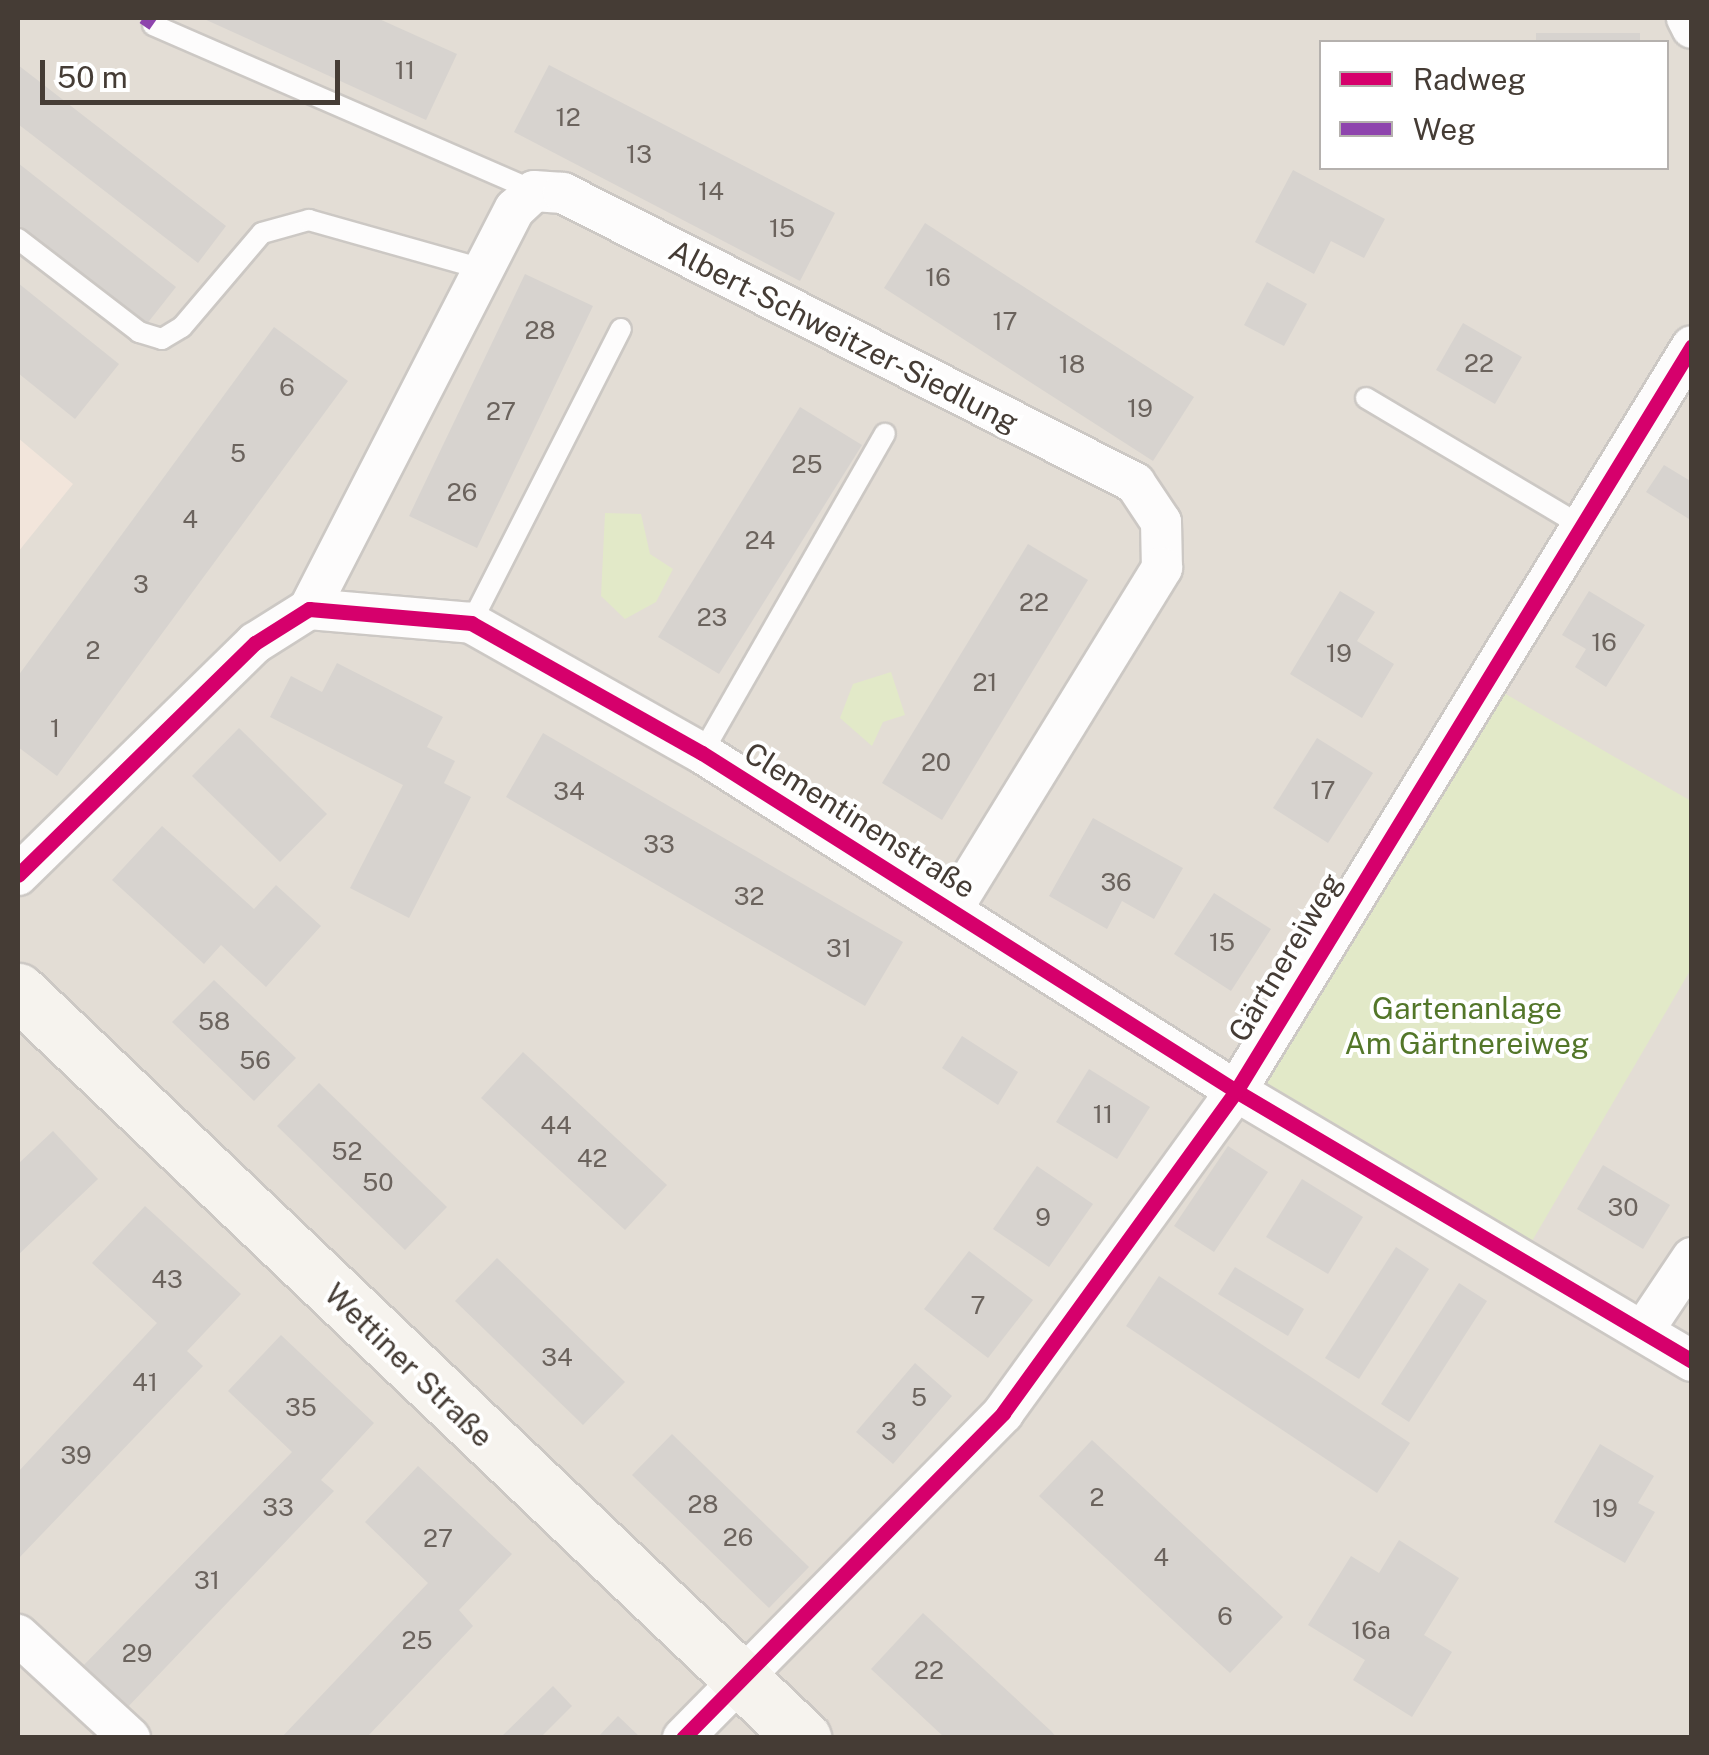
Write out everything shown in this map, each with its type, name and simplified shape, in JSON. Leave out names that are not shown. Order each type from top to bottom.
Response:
[{"type":"street","points":[[1688,18],[1692,28]]},
{"type":"street","points":[[18,875],[255,643],[309,609],[482,269],[515,210],[534,192]]},
{"type":"street","name":"Albert-Schweitzer-Siedlung","points":[[534,192],[563,194],[1135,484],[1160,522],[1162,568],[952,910]]},
{"type":"street","name":"Gärtnereiweg","points":[[683,1738],[1004,1412],[1236,1091],[1578,524],[1692,346]]},
{"type":"street","name":"Clementinenstraße","points":[[309,609],[471,624],[702,753],[1236,1091],[1692,1362]]},
{"type":"street","name":"Wettiner Straße","points":[[18,991],[803,1738]]},
{"type":"street","points":[[18,1033],[76,1048]]},
{"type":"street","points":[[1643,1331],[1692,1258]]},
{"type":"street","points":[[18,1635],[130,1738]]},
{"type":"lane","points":[[153,25],[534,192]]},
{"type":"lane","points":[[18,239],[138,332],[162,339],[182,327],[262,232],[309,220],[482,269]]},
{"type":"lane","points":[[471,624],[621,329]]},
{"type":"lane","points":[[1366,398],[1578,524]]},
{"type":"lane","points":[[702,753],[885,434]]},
{"type":"shaded area","points":[[18,18],[1691,18],[1691,1737],[18,1737]]},
{"type":"shaded area","points":[[18,438],[73,484],[18,552]]},
{"type":"green space","points":[[605,513],[641,514],[650,554],[673,569],[656,602],[625,619],[601,596]]},
{"type":"green space","points":[[891,672],[905,715],[883,722],[872,746],[840,718],[853,684]]},
{"type":"green space","name":"Gartenanlage Am Gärtnereiweg","points":[[1483,681],[1691,801],[1691,969],[1521,1260],[1236,1091]]},
{"type":"building","points":[[202,18],[377,18],[457,54],[426,120]]},
{"type":"building","points":[[1536,33],[1640,33],[1640,40],[1536,40]]},
{"type":"building","points":[[18,65],[226,226],[198,263],[18,124]]},
{"type":"building","points":[[549,65],[835,213],[800,281],[514,132]]},
{"type":"building","points":[[18,163],[176,287],[146,325],[18,225]]},
{"type":"building","points":[[1293,170],[1385,219],[1364,258],[1331,241],[1314,274],[1255,242]]},
{"type":"building","points":[[925,223],[1194,397],[1153,461],[884,288]]},
{"type":"building","points":[[525,274],[593,306],[477,548],[409,516]]},
{"type":"building","points":[[1267,282],[1307,304],[1284,346],[1244,325]]},
{"type":"building","points":[[18,283],[119,364],[75,419],[18,373]]},
{"type":"building","points":[[1463,323],[1522,357],[1495,404],[1436,370]]},
{"type":"building","points":[[274,327],[348,381],[57,776],[18,747],[18,676]]},
{"type":"building","points":[[800,407],[862,445],[719,674],[658,637]]},
{"type":"building","points":[[1664,465],[1692,482],[1689,519],[1646,492]]},
{"type":"building","points":[[1028,544],[1088,580],[942,820],[882,783]]},
{"type":"building","points":[[1340,591],[1375,612],[1357,641],[1394,664],[1362,718],[1290,674]]},
{"type":"building","points":[[1589,591],[1645,625],[1606,687],[1575,667],[1586,649],[1562,635]]},
{"type":"building","points":[[337,663],[443,717],[427,747],[455,761],[444,783],[471,797],[409,918],[350,888],[403,785],[270,717],[291,676],[322,692]]},
{"type":"building","points":[[239,728],[327,814],[280,862],[192,776]]},
{"type":"building","points":[[543,733],[903,942],[865,1006],[506,797]]},
{"type":"building","points":[[1317,738],[1373,773],[1328,843],[1273,808]]},
{"type":"building","points":[[1093,818],[1183,868],[1154,919],[1122,901],[1107,929],[1049,896]]},
{"type":"building","points":[[162,826],[254,909],[276,885],[321,926],[266,987],[221,945],[204,964],[112,880]]},
{"type":"building","points":[[1214,893],[1271,929],[1231,991],[1174,954]]},
{"type":"building","points":[[214,980],[296,1058],[254,1101],[172,1022]]},
{"type":"building","points":[[962,1036],[1018,1072],[998,1105],[942,1068]]},
{"type":"building","points":[[523,1052],[667,1185],[625,1230],[481,1098]]},
{"type":"building","points":[[1089,1069],[1150,1107],[1117,1159],[1056,1122]]},
{"type":"building","points":[[319,1083],[447,1207],[405,1250],[277,1126]]},
{"type":"building","points":[[53,1131],[98,1179],[18,1255],[18,1164]]},
{"type":"building","points":[[1228,1146],[1268,1172],[1214,1252],[1174,1226]]},
{"type":"building","points":[[1603,1165],[1670,1205],[1643,1249],[1577,1209]]},
{"type":"building","points":[[1037,1166],[1093,1204],[1049,1267],[993,1229]]},
{"type":"building","points":[[1302,1179],[1363,1217],[1328,1274],[1266,1237]]},
{"type":"building","points":[[145,1206],[241,1294],[187,1351],[203,1366],[18,1559],[18,1472],[157,1323],[92,1263]]},
{"type":"building","points":[[1396,1247],[1429,1269],[1359,1379],[1325,1358]]},
{"type":"building","points":[[969,1251],[1033,1300],[988,1358],[924,1309]]},
{"type":"building","points":[[497,1258],[625,1382],[583,1425],[455,1301]]},
{"type":"building","points":[[1235,1267],[1304,1309],[1288,1336],[1218,1294]]},
{"type":"building","points":[[1159,1276],[1410,1443],[1377,1493],[1126,1326]]},
{"type":"building","points":[[1459,1283],[1487,1301],[1409,1422],[1381,1404]]},
{"type":"building","points":[[281,1335],[374,1423],[321,1480],[334,1491],[124,1711],[80,1669],[292,1452],[228,1391]]},
{"type":"building","points":[[915,1363],[952,1396],[893,1464],[856,1432]]},
{"type":"building","points":[[672,1434],[809,1567],[769,1608],[632,1475]]},
{"type":"building","points":[[1092,1440],[1283,1617],[1230,1673],[1039,1496]]},
{"type":"building","points":[[1600,1444],[1654,1476],[1638,1503],[1655,1512],[1625,1563],[1554,1522]]},
{"type":"building","points":[[418,1466],[512,1554],[459,1610],[473,1626],[366,1738],[281,1738],[428,1583],[365,1522]]},
{"type":"building","points":[[1399,1540],[1459,1578],[1424,1635],[1452,1652],[1412,1717],[1353,1680],[1365,1660],[1308,1625],[1351,1556],[1379,1573]]},
{"type":"building","points":[[923,1613],[1057,1738],[945,1738],[871,1669]]},
{"type":"building","points":[[553,1686],[572,1706],[540,1738],[500,1738]]},
{"type":"building","points":[[618,1716],[641,1738],[597,1738]]},
{"type":"marked path","points":[[143,18],[153,25]]},
{"type":"cycle path","points":[[683,1738],[1003,1413],[1236,1091],[1692,346]]},
{"type":"cycle path","points":[[18,875],[255,643],[309,609],[471,623],[702,753],[1236,1091],[1692,1361]]}]
